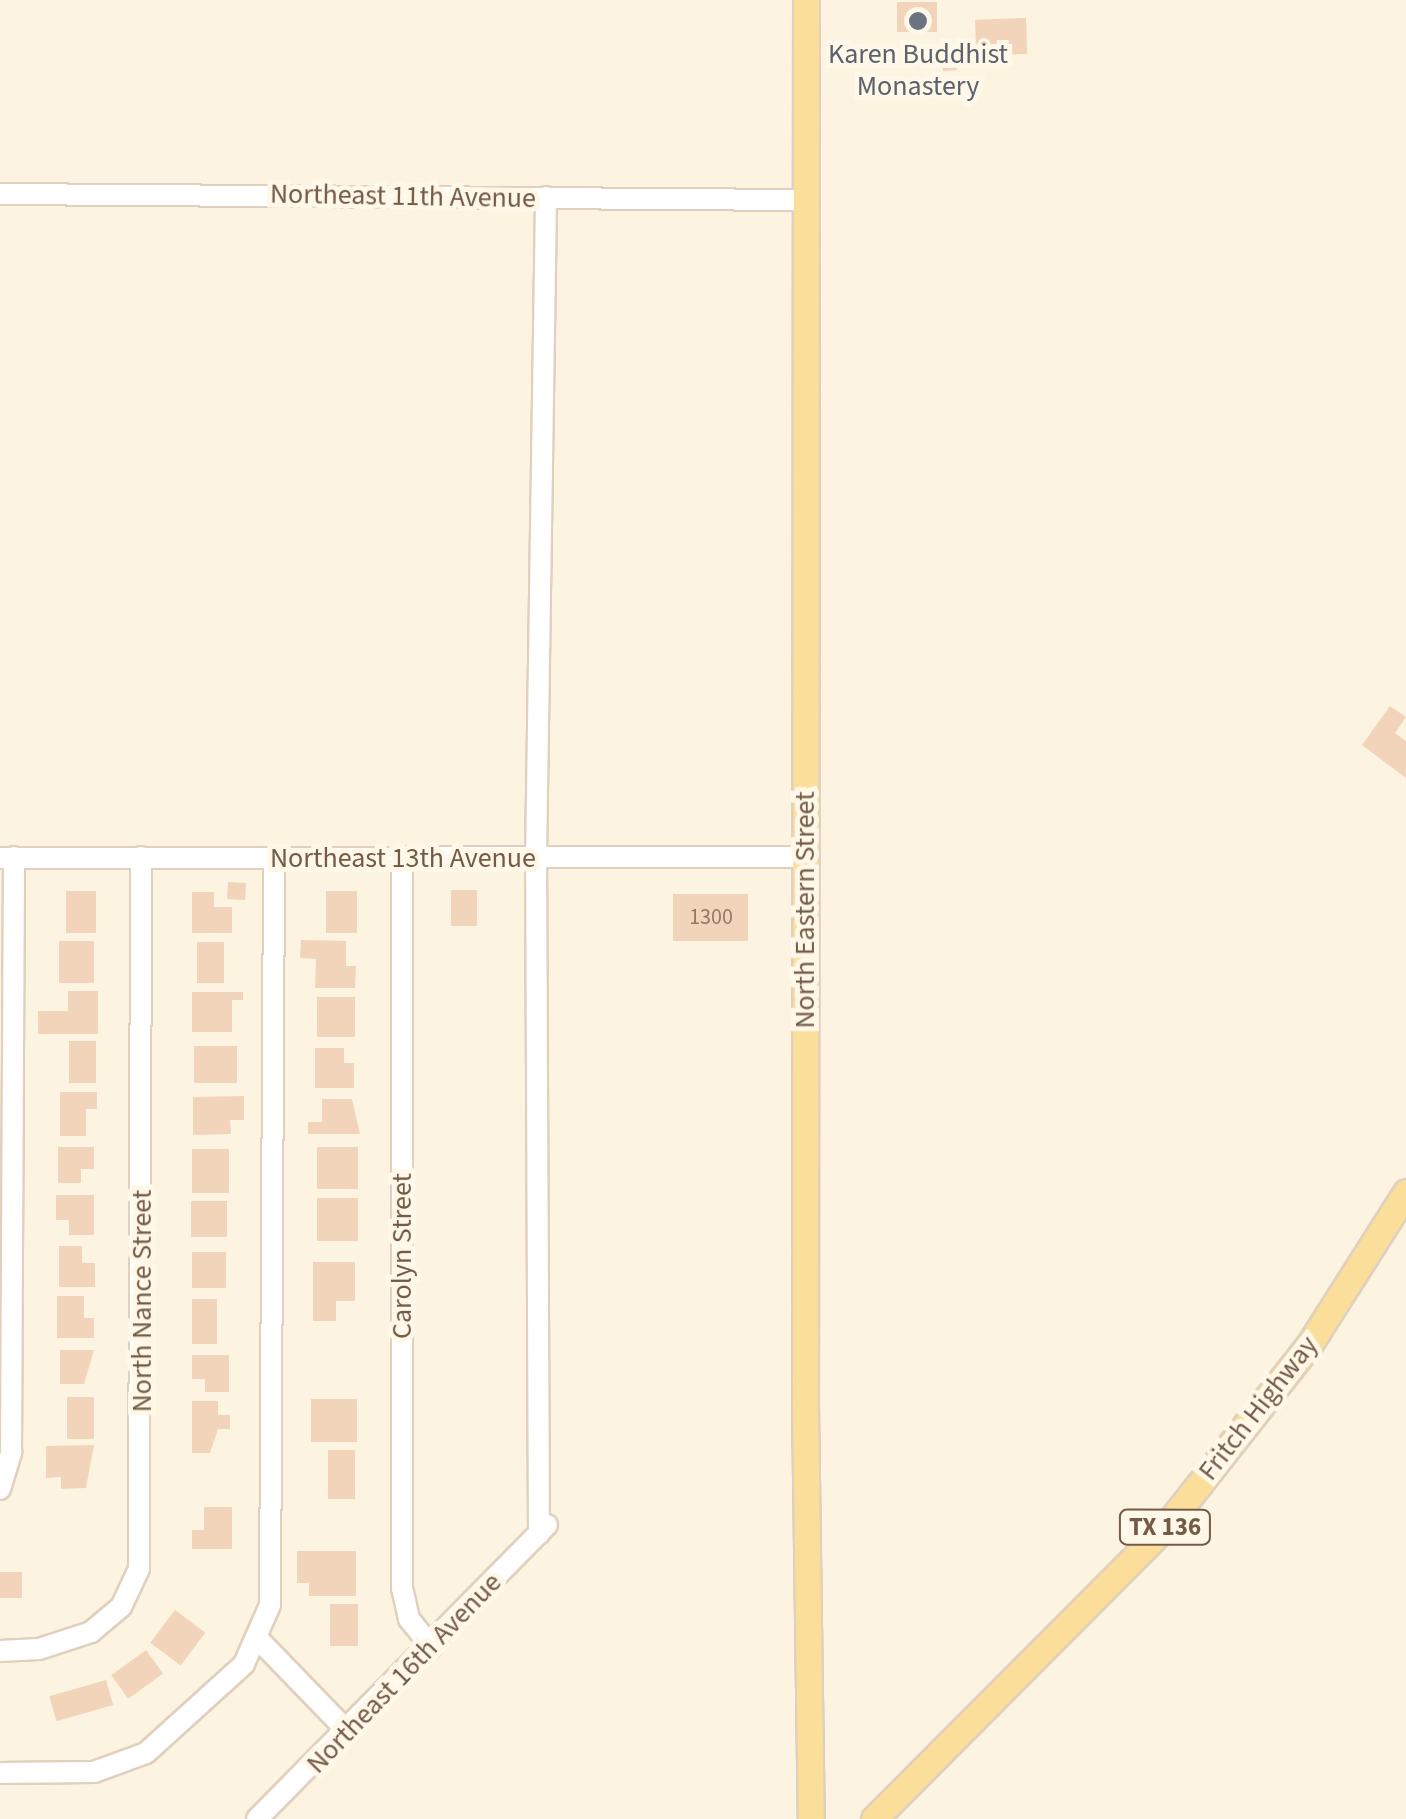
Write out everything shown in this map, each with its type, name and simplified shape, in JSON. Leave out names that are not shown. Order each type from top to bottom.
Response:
[{"type":"main road","name":"North Eastern Street","points":[[806,0],[805,857],[812,1819]]},
{"type":"main road","name":"Fritch Highway","points":[[874,1819],[1168,1524],[1309,1345],[1406,1192]]},
{"type":"street","name":"Northeast 11th Avenue","points":[[0,194],[805,200]]},
{"type":"street","points":[[536,858],[546,198]]},
{"type":"street","name":"North Nance Street","points":[[0,1650],[39,1649],[91,1632],[121,1606],[139,1569],[141,857]]},
{"type":"street","points":[[0,1773],[121,1766],[146,1754],[213,1694],[258,1640],[274,1577],[274,857]]},
{"type":"street","name":"Carolyn Street","points":[[402,857],[402,1588],[409,1619],[432,1646]]},
{"type":"street","name":"Northeast 13th Avenue","points":[[7,858],[805,857]]},
{"type":"street","points":[[0,1489],[11,1452],[7,858]]},
{"type":"street","name":"Northeast 16th Avenue","points":[[257,1819],[348,1732],[544,1529],[536,858]]},
{"type":"street","points":[[258,1640],[348,1732]]},
{"type":"building","points":[[897,2],[937,2],[937,32],[897,32]]},
{"type":"building","points":[[1026,18],[1027,54],[976,56],[975,20]]},
{"type":"building","points":[[955,49],[957,70],[943,71],[941,50]]},
{"type":"building","points":[[1390,706],[1406,717],[1395,733],[1406,741],[1406,778],[1362,745]]},
{"type":"building","points":[[228,882],[246,883],[245,900],[227,899]]},
{"type":"building","points":[[451,890],[477,890],[477,926],[451,926]]},
{"type":"building","points":[[66,891],[96,891],[96,933],[66,933]]},
{"type":"building","points":[[326,891],[357,891],[357,933],[326,933]]},
{"type":"building","points":[[192,892],[214,892],[214,907],[232,907],[232,933],[192,933]]},
{"type":"building","points":[[673,894],[748,894],[748,941],[673,941]]},
{"type":"building","points":[[301,940],[346,941],[346,966],[356,966],[355,988],[315,988],[316,959],[300,958]]},
{"type":"building","points":[[59,941],[94,941],[94,983],[59,983]]},
{"type":"building","points":[[197,942],[224,942],[224,983],[197,983]]},
{"type":"building","points":[[68,991],[98,991],[98,1034],[38,1034],[38,1011],[68,1011]]},
{"type":"building","points":[[192,992],[243,992],[243,1000],[232,1000],[232,1032],[192,1032]]},
{"type":"building","points":[[317,997],[355,997],[355,1037],[317,1037]]},
{"type":"building","points":[[69,1041],[96,1041],[96,1083],[69,1083]]},
{"type":"building","points":[[194,1046],[237,1046],[237,1083],[194,1083]]},
{"type":"building","points":[[315,1048],[344,1048],[344,1063],[354,1063],[354,1088],[315,1088]]},
{"type":"building","points":[[60,1092],[97,1092],[97,1109],[86,1109],[86,1136],[60,1136]]},
{"type":"building","points":[[244,1096],[244,1120],[230,1120],[231,1134],[193,1135],[193,1097]]},
{"type":"building","points":[[322,1099],[352,1099],[360,1134],[308,1134],[308,1122],[322,1122]]},
{"type":"building","points":[[58,1147],[94,1147],[94,1169],[81,1169],[81,1183],[58,1183]]},
{"type":"building","points":[[317,1147],[358,1147],[358,1189],[317,1189]]},
{"type":"building","points":[[192,1149],[229,1149],[229,1193],[192,1193]]},
{"type":"building","points":[[56,1195],[94,1195],[94,1235],[69,1235],[69,1220],[56,1220]]},
{"type":"building","points":[[317,1198],[358,1198],[358,1241],[317,1241]]},
{"type":"building","points":[[191,1201],[227,1201],[227,1237],[191,1237]]},
{"type":"building","points":[[59,1246],[82,1246],[82,1263],[95,1263],[95,1287],[59,1287]]},
{"type":"building","points":[[192,1252],[226,1252],[226,1288],[192,1288]]},
{"type":"building","points":[[313,1262],[355,1262],[355,1301],[336,1301],[336,1321],[313,1321]]},
{"type":"building","points":[[57,1296],[84,1296],[84,1318],[94,1318],[94,1338],[57,1338]]},
{"type":"building","points":[[192,1299],[217,1299],[217,1344],[192,1344]]},
{"type":"building","points":[[60,1350],[94,1350],[84,1384],[60,1384]]},
{"type":"building","points":[[192,1355],[229,1355],[229,1392],[205,1392],[205,1379],[192,1379]]},
{"type":"building","points":[[67,1397],[94,1397],[94,1439],[67,1439]]},
{"type":"building","points":[[311,1399],[357,1399],[357,1442],[311,1442]]},
{"type":"building","points":[[192,1401],[218,1401],[218,1415],[230,1415],[230,1429],[218,1429],[210,1453],[192,1453]]},
{"type":"building","points":[[94,1445],[86,1488],[61,1489],[61,1477],[46,1478],[46,1446]]},
{"type":"building","points":[[328,1450],[355,1450],[355,1499],[328,1499]]},
{"type":"building","points":[[204,1507],[232,1507],[232,1549],[192,1549],[192,1530],[204,1530]]},
{"type":"building","points":[[297,1551],[356,1551],[356,1596],[309,1596],[309,1583],[297,1583]]},
{"type":"building","points":[[0,1572],[22,1572],[22,1598],[0,1598]]},
{"type":"building","points":[[330,1604],[358,1604],[358,1646],[330,1646]]},
{"type":"building","points":[[175,1610],[205,1633],[181,1666],[150,1643]]},
{"type":"building","points":[[146,1650],[163,1673],[128,1699],[111,1675]]},
{"type":"building","points":[[106,1680],[113,1705],[56,1721],[49,1696]]},
{"type":"place","name":"Karen Buddhist Monastery","points":[[918,21]]}]
